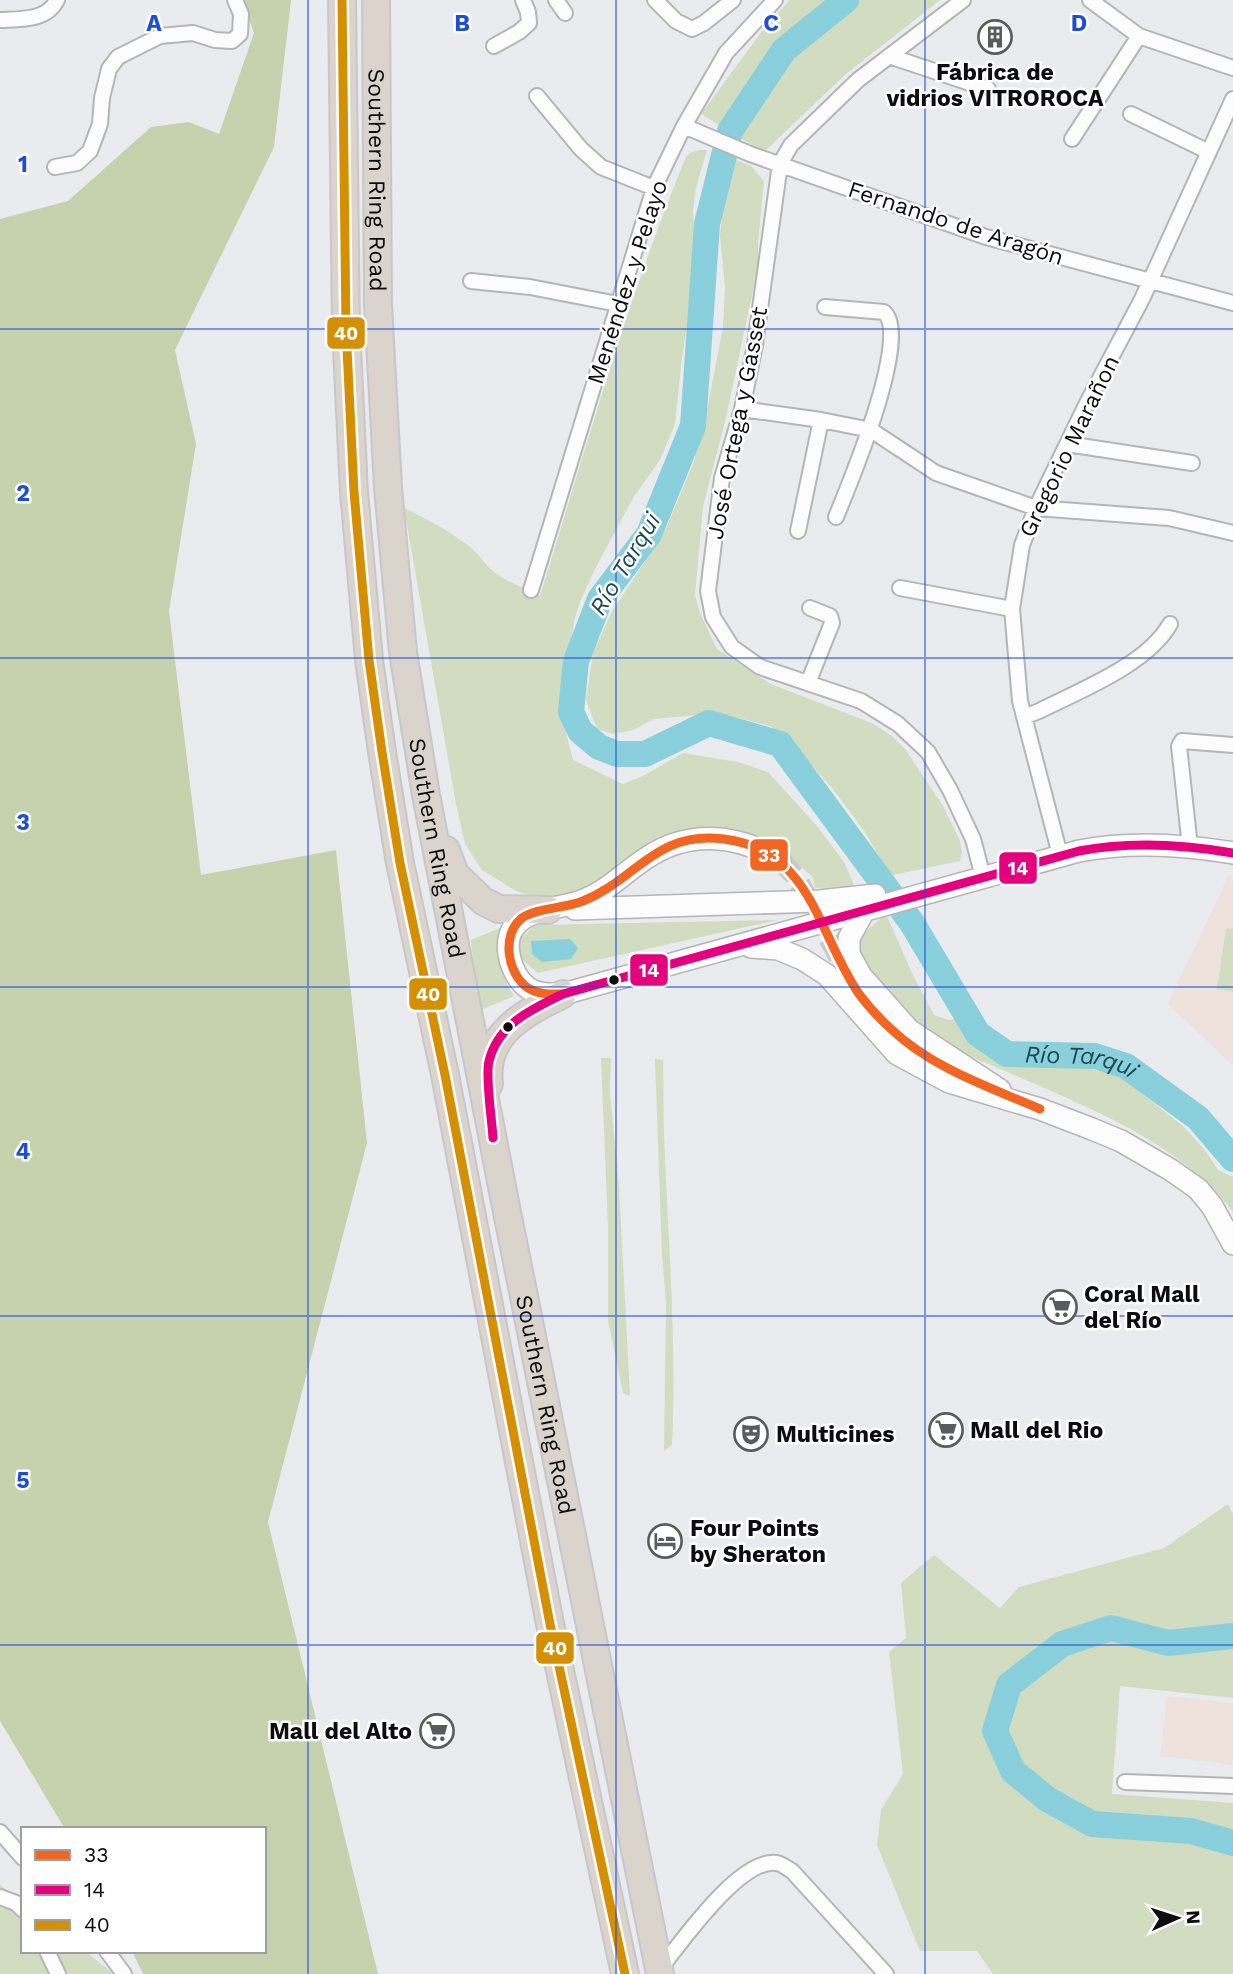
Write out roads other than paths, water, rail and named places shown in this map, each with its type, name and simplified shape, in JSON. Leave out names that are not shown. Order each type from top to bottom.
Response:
[{"type":"highway","points":[[342,0],[346,328],[354,492],[369,660],[382,752],[400,863],[445,1075],[550,1624],[625,1974]]},
{"type":"highway","name":"Southern Ring Road","points":[[376,0],[378,304],[388,488],[403,652],[426,795],[660,1972]]},
{"type":"highway","points":[[426,795],[455,874],[483,901],[499,909],[548,910]]},
{"type":"highway","points":[[493,1138],[488,1073],[493,1051],[510,1025],[563,994]]},
{"type":"main road","points":[[780,860],[760,848],[741,842],[702,838],[679,842],[645,859],[602,892],[581,902],[523,917],[512,928],[509,958],[526,987],[544,995],[563,994],[867,904],[1098,847],[1138,844],[1233,853]]},
{"type":"main road","points":[[548,910],[819,901],[867,904]]},
{"type":"main road","points":[[867,904],[862,918],[854,926],[849,938],[849,954],[861,976],[909,1030],[998,1089],[1040,1110]]},
{"type":"main road","points":[[732,946],[778,949],[802,959],[827,975],[897,1054],[949,1082],[1040,1110]]},
{"type":"main road","points":[[859,995],[891,1030],[947,1068],[1040,1110],[1122,1141],[1198,1189],[1212,1206],[1233,1244]]},
{"type":"street","points":[[0,20],[38,16],[52,9],[57,0]]},
{"type":"street","points":[[55,167],[77,163],[90,151],[100,124],[109,69],[118,57],[160,36],[193,33],[215,40],[232,41],[240,34],[241,14],[235,0]]},
{"type":"street","points":[[494,46],[529,23],[523,0]]},
{"type":"street","points":[[556,0],[565,13]]},
{"type":"street","points":[[655,0],[676,21],[692,29],[733,0]]},
{"type":"street","name":"Menéndez y Pelayo","points":[[531,590],[654,188],[689,128],[726,53],[775,0]]},
{"type":"street","name":"José Ortega y Gasset","points":[[963,0],[858,80],[791,145],[780,164],[755,345],[742,409],[722,478],[708,591],[713,617],[732,647],[760,667],[861,701],[898,724],[928,752],[973,839],[977,878]]},
{"type":"street","points":[[1090,0],[1139,36],[1233,68]]},
{"type":"street","points":[[1072,139],[1139,36]]},
{"type":"street","points":[[890,56],[988,89]]},
{"type":"street","points":[[537,96],[581,149],[601,167],[654,188]]},
{"type":"street","name":"Gregorio Marañon","points":[[1060,855],[1020,701],[1012,609],[1021,545],[1067,444],[1149,282],[1233,99]]},
{"type":"street","points":[[1131,114],[1209,152]]},
{"type":"street","name":"Fernando de Aragón","points":[[689,128],[750,154],[986,237],[1233,303]]},
{"type":"street","points":[[471,281],[530,287],[618,304]]},
{"type":"street","points":[[825,307],[884,312],[889,316],[892,346],[871,430],[836,517]]},
{"type":"street","points":[[742,409],[871,430],[936,473],[1036,508],[1072,513],[1169,518],[1233,533]]},
{"type":"street","points":[[798,531],[821,420]]},
{"type":"street","points":[[1067,444],[1192,463]]},
{"type":"street","points":[[900,588],[1012,609]]},
{"type":"street","points":[[808,683],[832,623],[830,616],[810,608]]},
{"type":"street","points":[[1024,717],[1039,712],[1137,658],[1156,642],[1170,624]]},
{"type":"street","points":[[1190,847],[1178,746],[1182,741],[1233,745]]},
{"type":"street","points":[[1125,1782],[1233,1786]]},
{"type":"street","points":[[0,1832],[21,1856]]},
{"type":"street","points":[[660,1972],[714,1901],[736,1881],[760,1866],[777,1863],[792,1871],[886,1974]]},
{"type":"street","points":[[0,1897],[16,1903],[21,1908]]},
{"type":"street","points":[[48,1953],[58,1974]]},
{"type":"street","points":[[108,1953],[124,1974]]},
{"type":"water","points":[[570,939],[578,948],[571,959],[542,962],[532,954],[531,941]]},
{"type":"waterway","name":"Río Tarqui","points":[[846,0],[784,50],[730,131],[707,224],[693,426],[649,534],[600,599],[576,661],[571,712],[580,731],[599,747],[617,754],[645,754],[709,723],[780,744],[912,923],[978,1034],[1007,1054],[1095,1056],[1126,1066],[1198,1118],[1233,1159]]},
{"type":"waterway","name":"Río Tarqui","points":[[1233,1636],[1168,1643],[1111,1628],[1062,1644],[1009,1685],[995,1731],[1013,1771],[1047,1799],[1092,1824],[1191,1831],[1233,1843]]},
{"type":"tunnel","points":[[780,860],[797,878],[859,995]]},
{"type":"place","name":"Fábrica de vidrios VITROROCA","points":[[995,37]]},
{"type":"place","name":"Coral Mall del Río","points":[[1060,1307]]},
{"type":"place","name":"Mall del Rio","points":[[946,1430]]},
{"type":"place","name":"Multicines","points":[[751,1434]]},
{"type":"place","name":"Four Points by Sheraton","points":[[665,1541]]},
{"type":"place","name":"Mall del Alto","points":[[437,1731]]}]
